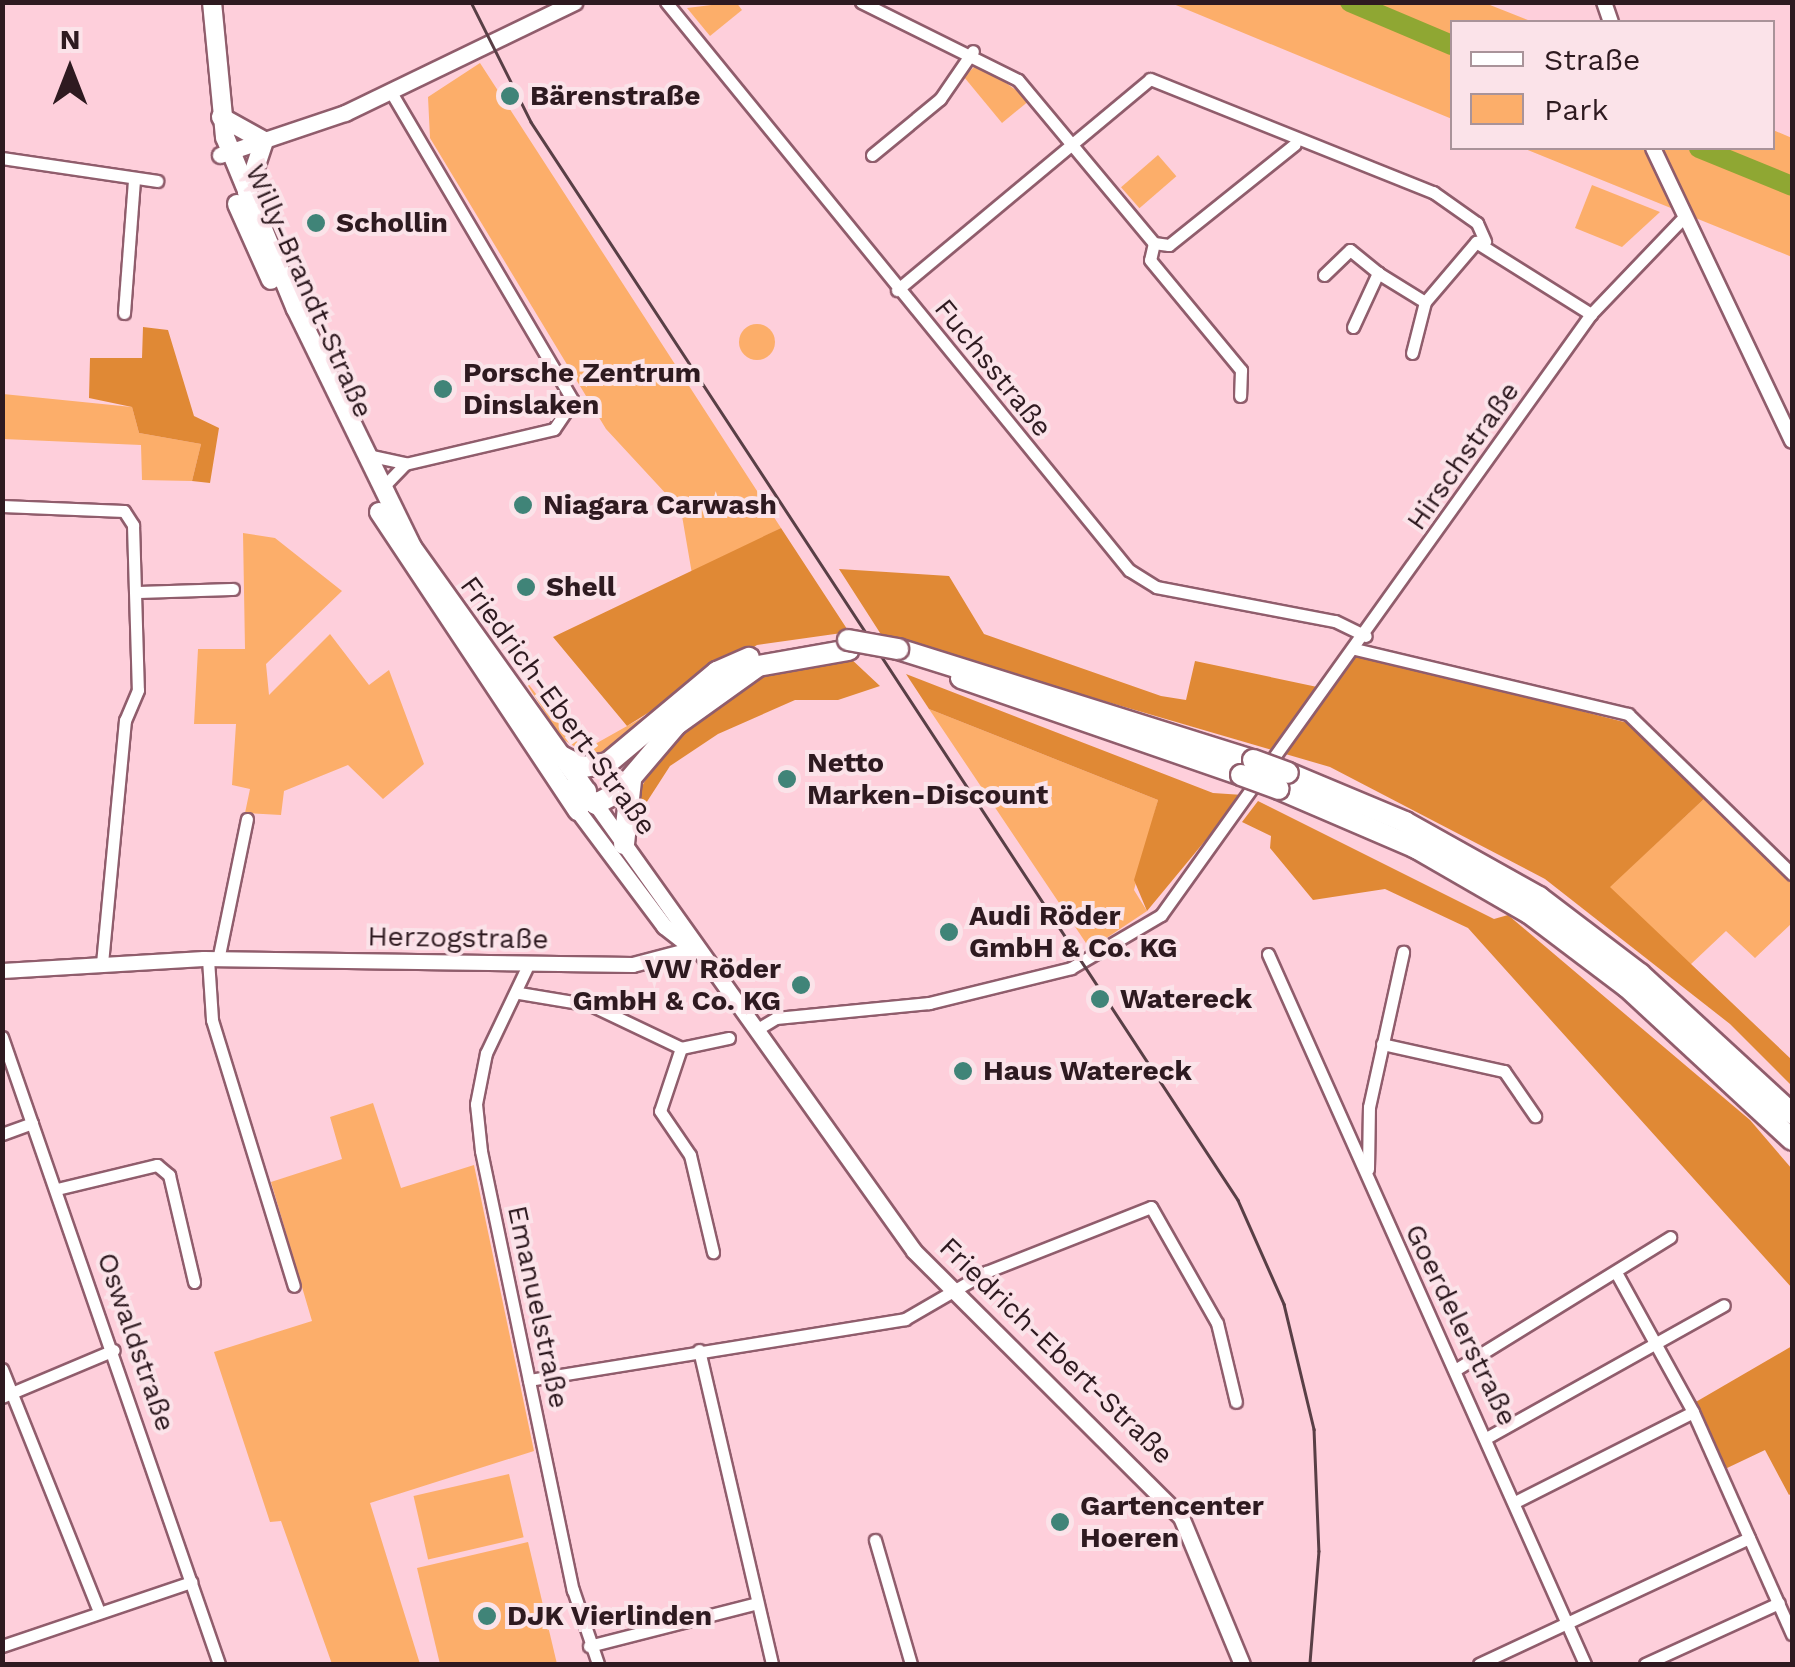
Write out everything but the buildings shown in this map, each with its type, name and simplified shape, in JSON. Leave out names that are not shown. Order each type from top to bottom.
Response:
[{"type":"highway","points":[[561,756],[584,766],[608,763],[717,672],[756,654],[848,645],[897,654],[1405,822],[1538,897],[1640,974],[1792,1114]]},
{"type":"highway","points":[[583,799],[633,776],[733,680],[778,658],[848,645]]},
{"type":"highway","points":[[583,799],[756,654]]},
{"type":"highway","points":[[624,844],[633,776]]},
{"type":"highway","points":[[1284,781],[1418,849],[1529,913],[1627,987],[1792,1140]]},
{"type":"main road","name":"Willy-Brandt-Straße","points":[[203,2],[225,153],[362,479]]},
{"type":"main road","name":"Willy-Brandt-Straße","points":[[212,2],[225,153],[382,492]]},
{"type":"main road","points":[[225,153],[392,92],[575,2]]},
{"type":"main road","points":[[221,117],[264,141]]},
{"type":"main road","points":[[248,197],[264,141]]},
{"type":"main road","name":"Friedrich-Ebert-Straße","points":[[362,479],[438,611],[583,799],[624,844],[694,949],[953,1293],[1181,1517],[1242,1664]]},
{"type":"main road","name":"Friedrich-Ebert-Straße","points":[[382,492],[561,756],[583,799],[664,926],[694,949]]},
{"type":"street","name":"Fuchsstraße","points":[[666,2],[1129,570],[1156,587],[1335,621],[1366,636]]},
{"type":"street","points":[[861,2],[974,51],[1018,80],[1074,142],[1154,243],[1168,245],[1295,144]]},
{"type":"street","points":[[872,155],[940,99],[974,51]]},
{"type":"street","points":[[898,290],[1150,79],[1372,175],[1384,169],[1433,192],[1477,222],[1486,241],[1591,314]]},
{"type":"street","points":[[382,492],[384,476],[408,463],[554,429],[573,401],[392,92]]},
{"type":"street","points":[[1655,150],[1681,220],[1792,441]]},
{"type":"street","points":[[2,158],[134,181],[157,181]]},
{"type":"street","points":[[124,313],[134,181]]},
{"type":"street","name":"Hirschstraße","points":[[756,1030],[776,1018],[929,1003],[1108,954],[1161,916],[1366,636],[1591,314],[1681,220]]},
{"type":"street","points":[[1412,353],[1425,302],[1464,246],[1486,241]]},
{"type":"street","points":[[1154,243],[1150,260],[1241,370],[1240,396]]},
{"type":"street","points":[[1324,274],[1350,250],[1425,302]]},
{"type":"street","points":[[1353,327],[1378,273]]},
{"type":"street","points":[[362,452],[408,463]]},
{"type":"street","points":[[2,506],[130,513],[138,690],[124,720],[102,965]]},
{"type":"street","points":[[136,592],[234,590]]},
{"type":"street","points":[[1355,649],[1628,714],[1792,874]]},
{"type":"street","points":[[247,819],[213,959],[212,1020],[294,1286]]},
{"type":"street","name":"Herzogstraße","points":[[3,969],[213,959],[633,964],[694,949]]},
{"type":"street","points":[[1368,1169],[1382,1044],[1402,952]]},
{"type":"street","name":"Goerdelerstraße","points":[[1268,954],[1350,1147],[1368,1169],[1402,1268],[1488,1437],[1585,1664]]},
{"type":"street","name":"Emanuelstraße","points":[[530,963],[519,993],[486,1053],[476,1104],[529,1380],[589,1646],[598,1664]]},
{"type":"street","points":[[2,980],[3,969]]},
{"type":"street","points":[[519,993],[591,1006],[681,1048],[730,1038]]},
{"type":"street","name":"Oswaldstraße","points":[[2,1036],[220,1664]]},
{"type":"street","points":[[1382,1044],[1504,1072],[1535,1116]]},
{"type":"street","points":[[681,1048],[660,1111],[690,1155],[713,1252]]},
{"type":"street","points":[[2,1134],[32,1122]]},
{"type":"street","points":[[56,1189],[157,1165],[169,1176],[194,1282]]},
{"type":"street","points":[[529,1380],[905,1320],[953,1293],[1151,1208],[1218,1324],[1236,1402]]},
{"type":"street","points":[[1455,1370],[1618,1276],[1670,1237]]},
{"type":"street","points":[[1618,1276],[1692,1412],[1792,1634]]},
{"type":"street","points":[[1488,1437],[1724,1305]]},
{"type":"street","points":[[7,1395],[114,1350]]},
{"type":"street","points":[[699,1350],[754,1604],[772,1664]]},
{"type":"street","points":[[2,1369],[7,1395],[98,1607]]},
{"type":"street","points":[[1514,1502],[1692,1412]]},
{"type":"street","points":[[1479,1664],[1568,1626],[1749,1538]]},
{"type":"street","points":[[875,1540],[911,1664]]},
{"type":"street","points":[[2,1646],[98,1607],[191,1582]]},
{"type":"street","points":[[589,1646],[754,1604]]},
{"type":"street","points":[[1645,1664],[1780,1604]]},
{"type":"green space","points":[[736,2],[742,10],[710,36],[687,8]]},
{"type":"green space","points":[[1171,3],[1485,3],[1528,20],[1450,20],[1450,118]]},
{"type":"green space","points":[[480,63],[781,528],[692,574],[681,510],[606,429],[430,138],[428,97]]},
{"type":"green space","points":[[978,63],[1030,100],[1002,123],[964,77]]},
{"type":"green space","points":[[1775,131],[1792,138],[1792,257],[1528,150],[1775,150]]},
{"type":"green space","points":[[1158,155],[1176,176],[1139,208],[1121,187]]},
{"type":"green space","points":[[1592,185],[1660,212],[1622,247],[1575,228]]},
{"type":"green space","points":[[757,324],[770,329],[775,342],[770,355],[757,360],[744,355],[739,342],[744,329]]},
{"type":"green space","points":[[3,394],[132,407],[139,433],[201,444],[192,481],[142,480],[141,445],[3,439]]},
{"type":"green space","points":[[243,533],[275,538],[342,591],[266,664],[269,695],[330,634],[369,685],[389,670],[424,764],[383,799],[348,765],[284,791],[281,815],[245,813],[250,789],[232,785],[236,724],[194,724],[198,649],[245,649]]},
{"type":"green space","points":[[520,673],[569,737],[588,748],[661,707],[596,760],[561,738]]},
{"type":"green space","points":[[929,709],[1158,800],[1134,890],[1147,911],[1090,949]]},
{"type":"green space","points":[[1705,798],[1792,884],[1792,923],[1755,958],[1726,931],[1690,965],[1609,887]]},
{"type":"green space","points":[[373,1103],[401,1188],[474,1165],[534,1451],[370,1503],[420,1664],[332,1664],[281,1521],[270,1522],[214,1352],[312,1321],[271,1182],[342,1159],[330,1117]]},
{"type":"green space","name":"DJK Vierlinden","points":[[509,1474],[524,1537],[428,1559],[414,1496]]},
{"type":"green space","name":"DJK Vierlinden","points":[[528,1542],[557,1664],[440,1664],[417,1568]]},
{"type":"shaded area","points":[[143,327],[168,330],[194,416],[219,428],[210,483],[192,481],[201,444],[139,433],[132,407],[89,398],[90,358],[142,358]]},
{"type":"shaded area","points":[[781,528],[849,632],[757,645],[627,726],[553,637]]},
{"type":"shaded area","points":[[839,569],[949,576],[984,634],[1161,696],[1186,700],[1195,661],[1322,688],[1349,652],[1628,723],[1705,798],[1610,887],[1792,1060],[1792,1086],[1730,1024],[1545,879],[1330,767],[882,636]]},
{"type":"shaded area","points":[[849,657],[880,686],[838,700],[795,700],[718,734],[670,766],[639,814],[630,808],[666,743],[769,668]]},
{"type":"shaded area","points":[[906,674],[1213,793],[1243,795],[1147,911],[1134,880],[1158,800],[929,709]]},
{"type":"shaded area","points":[[1258,801],[1494,919],[1508,915],[1750,1120],[1792,1169],[1792,1288],[1468,928],[1385,889],[1313,900],[1270,848],[1271,836],[1242,822]]},
{"type":"shaded area","points":[[1792,1346],[1789,1495],[1765,1450],[1725,1469],[1694,1403]]},
{"type":"waterway","points":[[1350,2],[1450,44]]},
{"type":"waterway","points":[[1704,150],[1792,186]]},
{"type":"tram line","points":[[471,2],[531,122],[1238,1200],[1284,1304],[1314,1429],[1319,1551],[1310,1664]]},
{"type":"place","name":"Bärenstraße","points":[[510,96]]},
{"type":"place","name":"Schollin","points":[[316,223]]},
{"type":"place","name":"Porsche Zentrum Dinslaken","points":[[443,389]]},
{"type":"place","name":"Niagara Carwash","points":[[523,505]]},
{"type":"place","name":"Shell","points":[[526,587]]},
{"type":"place","name":"Netto Marken-Discount","points":[[787,779]]},
{"type":"place","name":"Audi Röder GmbH & Co. KG","points":[[949,932]]},
{"type":"place","name":"VW Röder GmbH & Co. KG","points":[[801,985]]},
{"type":"place","name":"Watereck","points":[[1100,999]]},
{"type":"place","name":"Haus Watereck","points":[[963,1071]]},
{"type":"place","name":"Gartencenter Hoeren","points":[[1060,1522]]},
{"type":"place","name":"DJK Vierlinden","points":[[487,1616]]}]
